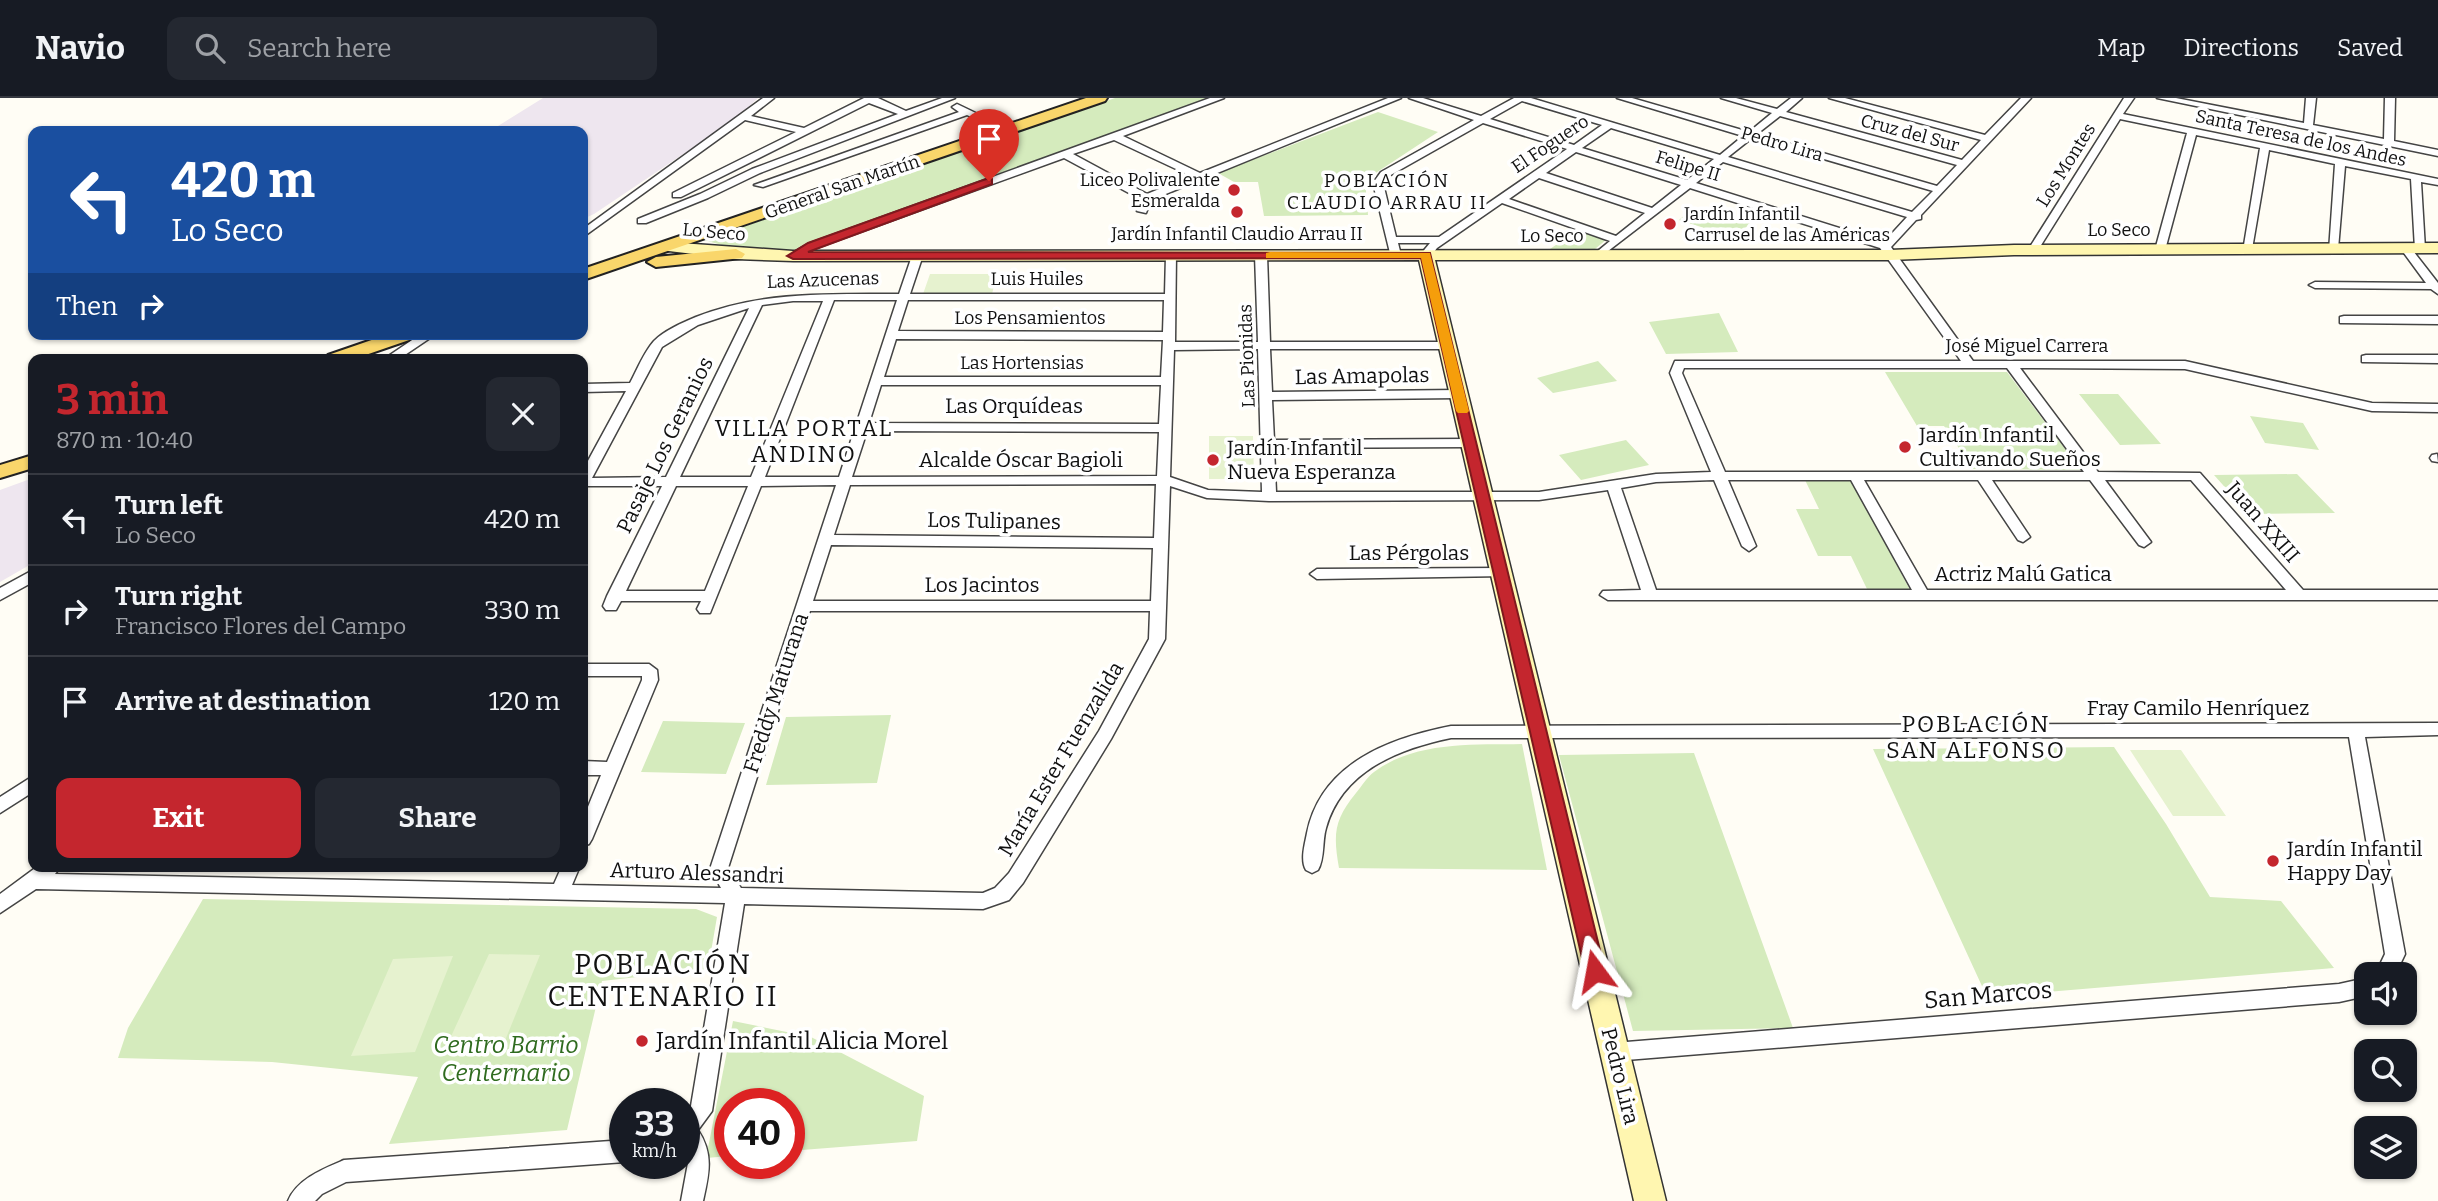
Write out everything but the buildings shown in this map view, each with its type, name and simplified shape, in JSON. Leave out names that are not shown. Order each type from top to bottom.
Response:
[{"type":"main road","name":"General San Martín","points":[[588,272],[1100,98]]},
{"type":"main road","points":[[693,238],[710,247],[736,254]]},
{"type":"main road","name":"Lo Seco","points":[[666,247],[793,256],[1261,255],[1394,247],[1599,255],[1888,250],[2438,248]]},
{"type":"main road","name":"Pedro Lira","points":[[1434,248],[1447,345],[1650,1201]]},
{"type":"main road","points":[[588,272],[682,258],[736,254]]},
{"type":"main road","points":[[350,354],[390,340]]},
{"type":"main road","points":[[0,472],[28,463]]},
{"type":"street","points":[[588,230],[769,98]]},
{"type":"street","points":[[793,256],[812,246],[1219,98]]},
{"type":"street","points":[[1146,198],[1396,98]]},
{"type":"street","name":"Felipe II","points":[[1414,98],[1888,250]]},
{"type":"street","points":[[1394,247],[1378,183],[1385,174],[1479,119],[1521,98],[1917,217]]},
{"type":"street","name":"Pedro Lira","points":[[1622,98],[1640,100],[1941,190]]},
{"type":"street","name":"Cruz del Sur","points":[[1726,98],[1965,164]]},
{"type":"street","points":[[1599,255],[1797,98]]},
{"type":"street","points":[[1834,98],[1988,139]]},
{"type":"street","points":[[1969,364],[1888,250],[2026,98]]},
{"type":"street","name":"Los Montes","points":[[2033,250],[2129,98]]},
{"type":"street","points":[[2162,98],[2438,153]]},
{"type":"street","points":[[2226,111],[2230,98]]},
{"type":"street","points":[[2308,127],[2311,98]]},
{"type":"street","points":[[2389,143],[2390,98]]},
{"type":"street","points":[[677,195],[873,99],[906,115]]},
{"type":"street","points":[[642,221],[756,171],[943,99],[1006,131]]},
{"type":"street","points":[[839,102],[858,105]]},
{"type":"street","points":[[759,185],[967,112]]},
{"type":"street","name":"Santa Teresa de los Andes","points":[[2117,116],[2438,182]]},
{"type":"street","points":[[745,117],[804,131]]},
{"type":"street","name":"El Foguero","points":[[1434,248],[1500,199],[1609,125]]},
{"type":"street","points":[[2160,250],[2192,131]]},
{"type":"street","points":[[1114,136],[1199,176]]},
{"type":"street","points":[[2247,249],[2265,146]]},
{"type":"street","points":[[1065,154],[1146,198]]},
{"type":"street","points":[[2333,249],[2340,162]]},
{"type":"street","points":[[1538,174],[1653,212]]},
{"type":"street","points":[[2416,177],[2413,248],[2436,288]]},
{"type":"street","points":[[1142,211],[1146,198]]},
{"type":"street","points":[[1500,199],[1617,240]]},
{"type":"street","name":"María Ester Fuenzalida","points":[[983,901],[1002,894],[1016,878],[1105,734],[1153,649],[1159,626],[1160,606],[1172,255]]},
{"type":"street","name":"Las Pionidas","points":[[1261,255],[1269,497]]},
{"type":"street","name":"Freddy Maturana","points":[[736,896],[719,869],[917,256]]},
{"type":"street","points":[[2315,285],[2436,288]]},
{"type":"street","points":[[756,481],[830,297]]},
{"type":"street","name":"Luis Huiles","points":[[904,297],[1171,297]]},
{"type":"street","name":"Las Azucenas","points":[[588,473],[657,345],[667,334],[757,303],[782,299],[904,297]]},
{"type":"street","name":"Pasaje Los Geranios","points":[[756,481],[708,602],[613,601],[757,303]]},
{"type":"street","points":[[2344,320],[2438,320]]},
{"type":"street","name":"Los Pensamientos","points":[[891,335],[1264,345],[1447,345]]},
{"type":"street","points":[[398,354],[420,340]]},
{"type":"street","points":[[2366,359],[2438,359]]},
{"type":"street","name":"José Miguel Carrera","points":[[1718,476],[1676,373],[1679,364],[2185,365],[2372,407],[2438,408]]},
{"type":"street","points":[[2010,364],[2144,542]]},
{"type":"street","name":"Las Hortensias","points":[[877,381],[1168,381]]},
{"type":"street","points":[[588,388],[634,387]]},
{"type":"street","name":"Las Amapolas","points":[[1266,396],[1459,394]]},
{"type":"street","name":"Las Orquídeas","points":[[862,427],[1166,428]]},
{"type":"street","points":[[1268,444],[1470,443]]},
{"type":"street","points":[[1718,476],[1749,546]]},
{"type":"street","name":"Alcalde Óscar Bagioli","points":[[588,482],[1164,480],[1207,494],[1269,497],[1539,496],[1656,478],[1718,476],[2195,476]]},
{"type":"street","points":[[1982,476],[2023,537]]},
{"type":"street","name":"Juan XXIII","points":[[2195,476],[2299,595]]},
{"type":"street","points":[[1855,477],[1922,595]]},
{"type":"street","points":[[1613,485],[1650,595]]},
{"type":"street","name":"Los Tulipanes","points":[[825,540],[1162,543]]},
{"type":"street","name":"Las Pérgolas","points":[[1317,574],[1501,573]]},
{"type":"street","points":[[0,595],[28,578]]},
{"type":"street","name":"Actriz Malú Gatica","points":[[1608,595],[2438,595]]},
{"type":"street","name":"Los Jacintos","points":[[804,606],[1160,606]]},
{"type":"street","points":[[588,670],[649,670],[650,680],[588,827]]},
{"type":"street","name":"Fray Camilo Henríquez","points":[[1312,865],[1317,827],[1329,800],[1353,772],[1384,749],[1414,738],[1451,732],[2438,729]]},
{"type":"street","points":[[2356,731],[2395,954],[2391,962]]},
{"type":"street","points":[[588,768],[613,769]]},
{"type":"street","points":[[0,806],[28,786]]},
{"type":"street","points":[[0,905],[44,872]]},
{"type":"street","points":[[561,891],[569,872]]},
{"type":"street","name":"Arturo Alessandri","points":[[33,881],[983,901]]},
{"type":"street","points":[[700,1112],[736,896]]},
{"type":"street","name":"San Marcos","points":[[1614,1052],[2325,994],[2354,989]]},
{"type":"street","points":[[306,1194],[344,1171],[609,1152]]},
{"type":"street","points":[[692,1201],[696,1179]]},
{"type":"shaded area","points":[[543,98],[758,98],[737,118],[588,217],[588,126],[498,126]]},
{"type":"shaded area","points":[[28,480],[28,566],[0,582],[0,490]]},
{"type":"green space","points":[[1115,98],[1218,98],[794,250],[749,251],[705,240]]},
{"type":"green space","points":[[1378,112],[1438,132],[1365,180],[1368,215],[1264,216],[1258,182],[1234,182],[1218,173]]},
{"type":"green space","points":[[1694,207],[1750,223],[1736,238],[1679,220]]},
{"type":"green space","points":[[1578,230],[1607,239],[1595,249],[1550,249]]},
{"type":"green space","points":[[930,274],[997,274],[992,294],[923,294]]},
{"type":"green space","points":[[1719,313],[1738,352],[1666,354],[1649,322]]},
{"type":"green space","points":[[1598,361],[1617,381],[1553,393],[1537,378]]},
{"type":"green space","points":[[1885,372],[2007,372],[2081,470],[1973,469],[1944,426],[1917,426]]},
{"type":"green space","points":[[2079,394],[2118,394],[2161,444],[2120,445]]},
{"type":"green space","points":[[2250,416],[2303,423],[2319,450],[2265,443]]},
{"type":"green space","points":[[1209,436],[1253,436],[1254,479],[1209,479]]},
{"type":"green space","points":[[1626,440],[1649,465],[1581,480],[1559,455]]},
{"type":"green space","points":[[2297,474],[2335,513],[2249,514],[2214,475]]},
{"type":"green space","points":[[1805,480],[1852,481],[1910,590],[1867,589],[1851,556],[1818,556],[1796,509],[1819,509]]},
{"type":"green space","points":[[891,715],[877,783],[766,785],[786,717]]},
{"type":"green space","points":[[663,721],[745,723],[726,774],[641,772]]},
{"type":"green space","points":[[1522,744],[1547,870],[1339,868],[1336,836],[1339,820],[1374,772],[1390,762],[1426,750],[1464,745]]},
{"type":"green space","points":[[2114,747],[2166,824],[2210,897],[2281,901],[2334,968],[1987,997],[1873,749]]},
{"type":"green space","points":[[2130,750],[2181,750],[2226,816],[2173,816]]},
{"type":"green space","points":[[1694,753],[1793,1028],[1633,1031],[1559,755]]},
{"type":"green space","name":"Centro Barrio Centernario","points":[[203,899],[696,909],[717,917],[708,969],[602,981],[567,1130],[389,1144],[418,1077],[272,1062],[118,1058],[128,1028]]},
{"type":"green space","points":[[489,954],[540,955],[504,1043],[448,1043]]},
{"type":"green space","points":[[453,956],[415,1052],[351,1056],[393,959]]},
{"type":"green space","points":[[733,1021],[811,1037],[924,1096],[917,1141],[805,1150],[805,1088],[720,1088]]},
{"type":"green space","points":[[714,1117],[714,1157],[706,1158]]},
{"type":"slow traffic","points":[[1270,255],[1426,255],[1463,411]]},
{"type":"place","name":"Liceo Polivalente Esmeralda","points":[[1234,190]]},
{"type":"place","name":"Jardín Infantil Claudio Arrau II","points":[[1237,212]]},
{"type":"place","name":"Jardín Infantil Carrusel de las Américas","points":[[1670,224]]},
{"type":"place","name":"Jardín Infantil Cultivando Sueños","points":[[1905,447]]},
{"type":"place","name":"Jardín Infantil Nueva Esperanza","points":[[1213,460]]},
{"type":"place","name":"Jardín Infantil Happy Day","points":[[2273,861]]},
{"type":"place","name":"Jardín Infantil Alicia Morel","points":[[642,1041]]},
{"type":"district","name":"POBLACIÓN CLAUDIO ARRAU II","points":[[1387,191]]},
{"type":"district","name":"VILLA PORTAL ANDINO","points":[[804,441]]},
{"type":"district","name":"POBLACIÓN SAN ALFONSO","points":[[1976,737]]},
{"type":"district","name":"POBLACIÓN CENTENARIO II","points":[[663,980]]},
{"type":"route","points":[[989,181],[801,250],[793,256],[1426,255],[1595,971]]}]
